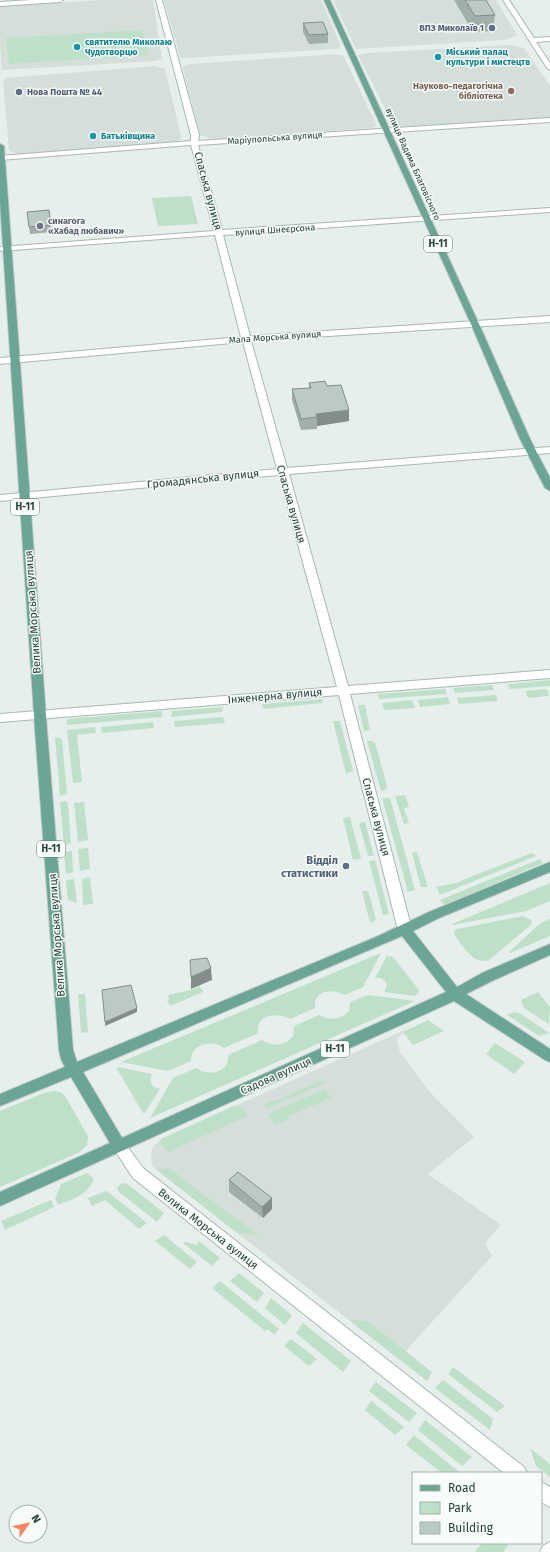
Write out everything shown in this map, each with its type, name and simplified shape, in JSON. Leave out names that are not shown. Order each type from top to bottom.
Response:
[{"type":"main road","name":"вулиця Вадима Благовісного","points":[[327,0],[388,131],[531,452],[550,488]]},
{"type":"main road","name":"Велика Морська вулиця","points":[[0,146],[4,249],[15,360],[64,1034],[68,1059],[119,1146]]},
{"type":"main road","points":[[0,1100],[405,930],[434,915],[550,867]]},
{"type":"main road","name":"Спаська вулиця","points":[[405,930],[455,994],[550,1056]]},
{"type":"main road","name":"Садова вулиця","points":[[0,1199],[434,1005],[487,977],[550,949]]},
{"type":"street","points":[[0,4],[60,0]]},
{"type":"street","name":"Спаська вулиця","points":[[159,0],[195,135],[194,143],[282,472],[343,691],[405,930]]},
{"type":"street","points":[[506,0],[550,68]]},
{"type":"street","points":[[532,40],[550,39]]},
{"type":"street","name":"Маріупольська вулиця","points":[[0,158],[194,143],[550,120]]},
{"type":"street","name":"вулиця Шнеєрсона","points":[[4,249],[550,210]]},
{"type":"street","name":"Мала Морська вулиця","points":[[0,361],[246,339],[550,319]]},
{"type":"street","name":"Громадянська вулиця","points":[[0,498],[282,472],[550,450]]},
{"type":"street","name":"Інженерна вулиця","points":[[0,718],[550,674]]},
{"type":"street","name":"Велика Морська вулиця","points":[[119,1146],[138,1173],[517,1472]]},
{"type":"street","points":[[542,1492],[550,1498]]},
{"type":"shaded area","points":[[103,0],[153,0],[162,59],[156,61],[2,70],[0,47],[0,6]]},
{"type":"shaded area","points":[[164,0],[321,0],[341,46],[337,49],[183,58],[180,57]]},
{"type":"shaded area","points":[[333,0],[496,0],[517,35],[503,40],[356,49]]},
{"type":"shaded area","points":[[509,45],[524,48],[550,86],[550,117],[404,128],[394,126],[358,55],[366,53]]},
{"type":"shaded area","points":[[335,54],[344,56],[376,126],[371,128],[212,139],[200,135],[183,66],[191,64]]},
{"type":"shaded area","points":[[155,66],[165,69],[181,136],[180,140],[174,142],[17,154],[9,150],[3,81],[6,78]]},
{"type":"shaded area","points":[[407,1029],[399,1036],[397,1041],[400,1052],[428,1090],[474,1137],[428,1174],[501,1225],[485,1243],[492,1256],[411,1345],[400,1360],[152,1166],[151,1156],[153,1147],[161,1139]]},
{"type":"green space","points":[[142,30],[149,55],[9,64],[6,38]]},
{"type":"green space","points":[[191,196],[198,224],[158,226],[152,198]]},
{"type":"green space","points":[[550,680],[550,686],[510,689],[508,684]]},
{"type":"green space","points":[[492,685],[494,690],[455,693],[453,688]]},
{"type":"green space","points":[[445,689],[447,694],[379,699],[378,694]]},
{"type":"green space","points":[[547,689],[549,696],[528,698],[525,691]]},
{"type":"green space","points":[[496,695],[498,701],[459,704],[457,698]]},
{"type":"green space","points":[[448,697],[450,704],[420,707],[418,700]]},
{"type":"green space","points":[[323,699],[322,703],[263,709],[262,704]]},
{"type":"green space","points":[[412,700],[415,708],[384,710],[382,703]]},
{"type":"green space","points":[[358,705],[365,705],[370,730],[364,731]]},
{"type":"green space","points":[[223,707],[222,712],[171,717],[172,711]]},
{"type":"green space","points":[[162,711],[162,717],[67,725],[67,719]]},
{"type":"green space","points":[[223,717],[225,723],[175,727],[174,721]]},
{"type":"green space","points":[[333,721],[340,721],[353,771],[346,774]]},
{"type":"green space","points":[[153,722],[154,728],[102,733],[101,727]]},
{"type":"green space","points":[[95,727],[96,733],[77,735],[82,782],[73,783],[67,730]]},
{"type":"green space","points":[[55,737],[62,739],[67,794],[60,796]]},
{"type":"green space","points":[[367,741],[373,741],[376,745],[387,787],[386,790],[381,791]]},
{"type":"green space","points":[[405,795],[409,807],[404,808],[409,823],[404,824],[395,796]]},
{"type":"green space","points":[[382,798],[390,798],[415,890],[408,892]]},
{"type":"green space","points":[[66,801],[68,804],[71,843],[64,845],[60,802]]},
{"type":"green space","points":[[84,802],[88,840],[78,842],[74,803]]},
{"type":"green space","points":[[350,817],[361,859],[353,860],[343,818]]},
{"type":"green space","points":[[365,822],[374,856],[368,856],[359,823]]},
{"type":"green space","points":[[88,848],[90,869],[80,871],[78,849]]},
{"type":"green space","points":[[72,851],[73,872],[66,874],[64,852]]},
{"type":"green space","points":[[417,852],[428,887],[421,887],[412,853]]},
{"type":"green space","points":[[532,853],[536,856],[440,895],[436,887],[460,882]]},
{"type":"green space","points":[[540,859],[543,863],[444,905],[440,900]]},
{"type":"green space","points":[[375,860],[389,914],[383,915],[369,861]]},
{"type":"green space","points":[[90,877],[93,904],[83,905],[82,879]]},
{"type":"green space","points":[[74,879],[77,903],[68,900],[66,880]]},
{"type":"green space","points":[[550,883],[550,901],[526,911],[452,924]]},
{"type":"green space","points":[[362,891],[368,891],[376,919],[371,923],[369,919]]},
{"type":"green space","points":[[523,916],[531,920],[532,924],[489,960],[484,961],[474,958],[465,950],[455,936],[454,932],[457,929]]},
{"type":"green space","points":[[550,919],[550,936],[510,953],[509,952],[542,922]]},
{"type":"green space","points":[[381,953],[363,987],[345,995],[330,991],[320,994],[315,1002],[315,1008],[290,1019],[274,1015],[268,1016],[260,1022],[258,1033],[224,1048],[214,1044],[198,1047],[192,1055],[191,1061],[168,1071],[121,1062]]},
{"type":"green space","points":[[387,956],[393,957],[419,990],[415,996],[384,992],[387,986],[386,982],[375,978]]},
{"type":"green space","points":[[200,986],[203,992],[170,1006],[167,1000],[169,1000],[168,995],[191,990]]},
{"type":"green space","points":[[538,992],[550,1007],[549,1024],[524,1008],[521,1000]]},
{"type":"green space","points":[[78,994],[85,994],[88,1032],[81,1033]]},
{"type":"green space","points":[[368,995],[415,1001],[150,1118],[173,1078],[196,1068],[206,1072],[217,1072],[226,1066],[228,1055],[262,1040],[270,1044],[282,1044],[293,1036],[294,1026],[319,1015],[331,1019],[339,1018],[349,1011],[350,1002]]},
{"type":"green space","points":[[514,1012],[519,1013],[549,1033],[539,1036],[507,1015]]},
{"type":"green space","points":[[428,1020],[444,1031],[413,1045],[403,1032]]},
{"type":"green space","points":[[495,1043],[525,1062],[514,1074],[486,1054]]},
{"type":"green space","points":[[118,1067],[152,1074],[150,1079],[152,1084],[160,1089],[145,1113],[143,1113],[117,1069]]},
{"type":"green space","points":[[319,1081],[327,1082],[266,1109],[264,1105],[275,1100],[276,1101]]},
{"type":"green space","points":[[325,1089],[331,1098],[288,1116],[290,1118],[275,1125],[268,1114]]},
{"type":"green space","points":[[53,1091],[60,1092],[65,1096],[88,1136],[87,1145],[80,1152],[0,1187],[0,1111],[44,1093]]},
{"type":"green space","points":[[234,1106],[243,1108],[248,1116],[168,1152],[161,1144],[161,1139]]},
{"type":"green space","points":[[169,1168],[259,1235],[236,1232],[157,1170]]},
{"type":"green space","points":[[87,1173],[94,1179],[88,1189],[79,1196],[58,1205],[55,1198],[61,1184]]},
{"type":"green space","points":[[126,1183],[164,1213],[157,1222],[118,1191],[117,1188],[121,1184]]},
{"type":"green space","points":[[106,1191],[147,1223],[139,1229],[105,1200],[92,1206],[88,1198]]},
{"type":"green space","points":[[51,1200],[54,1207],[5,1230],[1,1221]]},
{"type":"green space","points":[[164,1235],[197,1262],[190,1269],[155,1241]]},
{"type":"green space","points":[[199,1241],[220,1258],[212,1266],[183,1243],[186,1242],[196,1245]]},
{"type":"green space","points":[[239,1273],[264,1293],[257,1302],[230,1281]]},
{"type":"green space","points":[[220,1281],[279,1329],[274,1335],[268,1329],[265,1331],[212,1288]]},
{"type":"green space","points":[[271,1298],[292,1315],[285,1325],[265,1308]]},
{"type":"green space","points":[[349,1320],[367,1321],[432,1372],[427,1381]]},
{"type":"green space","points":[[303,1323],[351,1361],[343,1372],[296,1333]]},
{"type":"green space","points":[[291,1339],[317,1359],[309,1366],[284,1346]]},
{"type":"green space","points":[[453,1367],[505,1406],[497,1412],[448,1374]]},
{"type":"green space","points":[[443,1380],[493,1419],[490,1430],[435,1388]]},
{"type":"green space","points":[[376,1382],[417,1413],[409,1422],[369,1391]]},
{"type":"green space","points":[[371,1401],[404,1427],[395,1435],[365,1410]]},
{"type":"green space","points":[[425,1420],[472,1457],[462,1466],[418,1430]]},
{"type":"green space","points":[[414,1435],[459,1472],[441,1472],[406,1445]]},
{"type":"green space","points":[[530,1448],[550,1464],[550,1477],[536,1466]]},
{"type":"green space","points":[[481,1544],[509,1544],[503,1552],[475,1552]]},
{"type":"building","points":[[465,0],[486,0],[495,15],[475,16]]},
{"type":"building","points":[[323,22],[328,34],[309,35],[303,23]]},
{"type":"building","points":[[49,210],[51,225],[29,227],[27,212]]},
{"type":"building","points":[[325,381],[327,386],[341,385],[349,410],[316,414],[317,417],[301,419],[292,389],[311,388],[309,383]]},
{"type":"building","points":[[207,958],[211,968],[191,977],[190,960]]},
{"type":"building","points":[[131,985],[137,1008],[105,1022],[102,990]]},
{"type":"building","points":[[238,1172],[272,1198],[262,1207],[229,1180]]},
{"type":"place","name":"ВПЗ Миколаїв 1","points":[[492,28]]},
{"type":"place","name":"святителю Миколаю Чудотворцю","points":[[77,47]]},
{"type":"place","name":"Міський палац культури і мистецтв","points":[[438,57]]},
{"type":"place","name":"Науково-педагогічна бібліотека","points":[[511,91]]},
{"type":"place","name":"Нова Пошта № 44","points":[[19,92]]},
{"type":"place","name":"Батьківщина","points":[[93,136]]},
{"type":"place","name":"синагога «Хабад любавич»","points":[[40,226]]},
{"type":"place","name":"Відділ статистики","points":[[346,866]]}]
